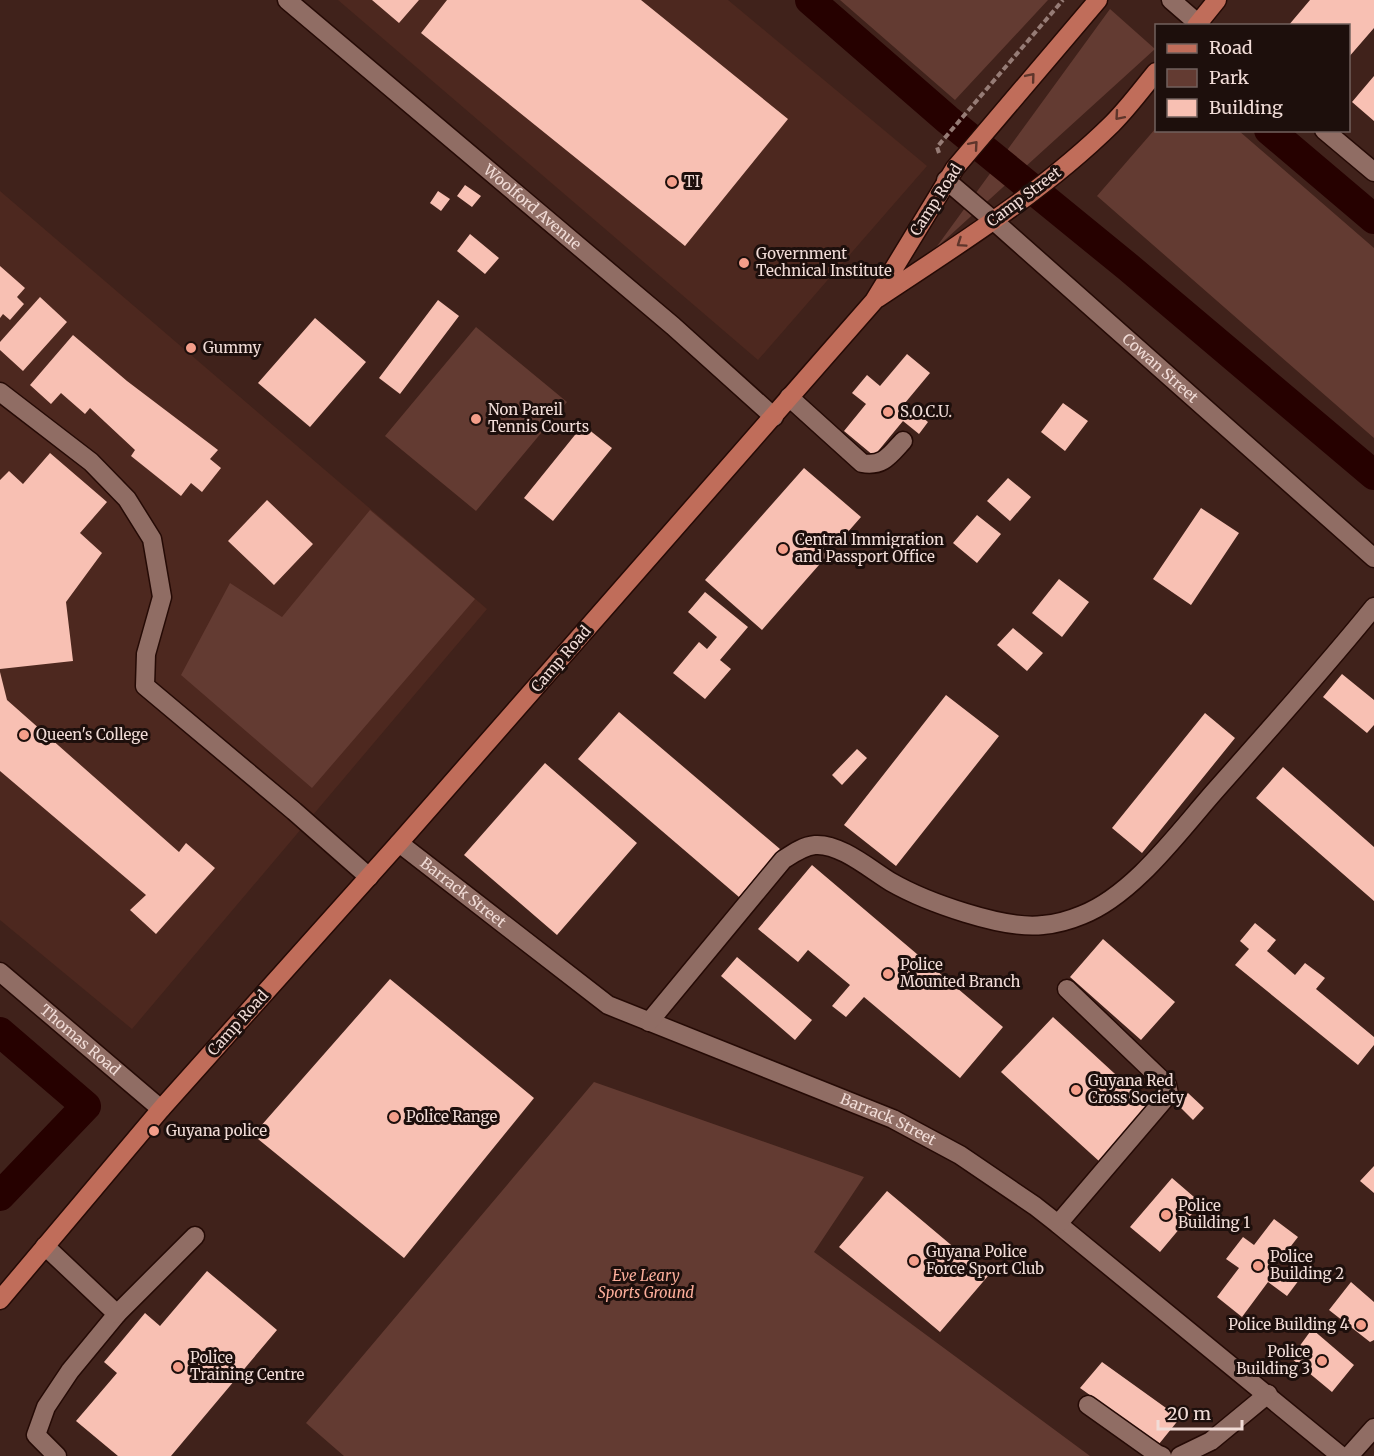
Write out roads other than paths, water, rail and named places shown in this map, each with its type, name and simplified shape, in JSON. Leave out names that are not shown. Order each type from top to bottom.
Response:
[{"type":"main road","points":[[1199,24],[1217,0]]},
{"type":"main road","name":"Camp Road","points":[[0,1300],[161,1109],[369,877],[874,301],[950,174],[1094,5]]},
{"type":"main road","name":"Camp Street","points":[[874,301],[994,220],[1055,175],[1113,123],[1155,73]]},
{"type":"street","name":"Woolford Avenue","points":[[287,0],[673,326],[774,417]]},
{"type":"street","points":[[1171,0],[1197,24]]},
{"type":"street","points":[[1326,132],[1374,172]]},
{"type":"street","name":"Cowan Street","points":[[950,174],[994,220],[1374,558]]},
{"type":"street","points":[[0,392],[91,462],[127,499],[152,539],[162,597],[146,654],[145,686],[369,877]]},
{"type":"street","points":[[789,398],[862,463],[874,465],[884,460],[903,441]]},
{"type":"street","points":[[649,1022],[783,861],[804,848],[816,845],[831,847],[920,896],[953,909],[987,918],[1041,926],[1062,921],[1104,904],[1122,892],[1157,856],[1321,672],[1374,607]]},
{"type":"street","name":"Barrack Street","points":[[399,843],[608,1005],[893,1119],[960,1155],[1058,1224],[1341,1456]]},
{"type":"street","name":"Thomas Road","points":[[0,972],[161,1109]]},
{"type":"street","points":[[1058,1224],[1169,1094],[1167,1084],[1067,989]]},
{"type":"street","points":[[57,1456],[36,1434],[46,1407],[70,1371],[117,1314],[195,1236]]},
{"type":"street","points":[[45,1246],[117,1314]]},
{"type":"street","points":[[1180,1456],[1211,1442],[1268,1394]]},
{"type":"street","points":[[1088,1405],[1162,1456]]},
{"type":"street","points":[[1349,1456],[1374,1428]]},
{"type":"waterway","points":[[810,0],[948,120],[1128,267],[1374,475]]},
{"type":"waterway","points":[[1271,132],[1374,219]]},
{"type":"waterway","points":[[0,1032],[86,1106],[0,1196]]},
{"type":"place","name":"TI","points":[[672,182]]},
{"type":"place","name":"Government Technical Institute","points":[[744,263]]},
{"type":"place","name":"Gummy","points":[[191,348]]},
{"type":"place","name":"S.O.C.U.","points":[[888,412]]},
{"type":"place","name":"Non Pareil Tennis Courts","points":[[476,419]]},
{"type":"place","name":"Central Immigration and Passport Office","points":[[783,549]]},
{"type":"place","name":"Queen's College","points":[[24,735]]},
{"type":"place","name":"Police Mounted Branch","points":[[888,974]]},
{"type":"place","name":"Guyana Red Cross Society","points":[[1076,1090]]},
{"type":"place","name":"Police Range","points":[[394,1117]]},
{"type":"place","name":"Guyana police","points":[[154,1131]]},
{"type":"place","name":"Police Building 1","points":[[1166,1215]]},
{"type":"place","name":"Guyana Police Force Sport Club","points":[[914,1261]]},
{"type":"place","name":"Police Building 2","points":[[1258,1266]]},
{"type":"place","name":"Police Building 4","points":[[1361,1325]]},
{"type":"place","name":"Police Building 3","points":[[1322,1361]]},
{"type":"place","name":"Police Training Centre","points":[[178,1367]]},
{"type":"park label","name":"Eve Leary Sports Ground","points":[[646,1284]]}]
